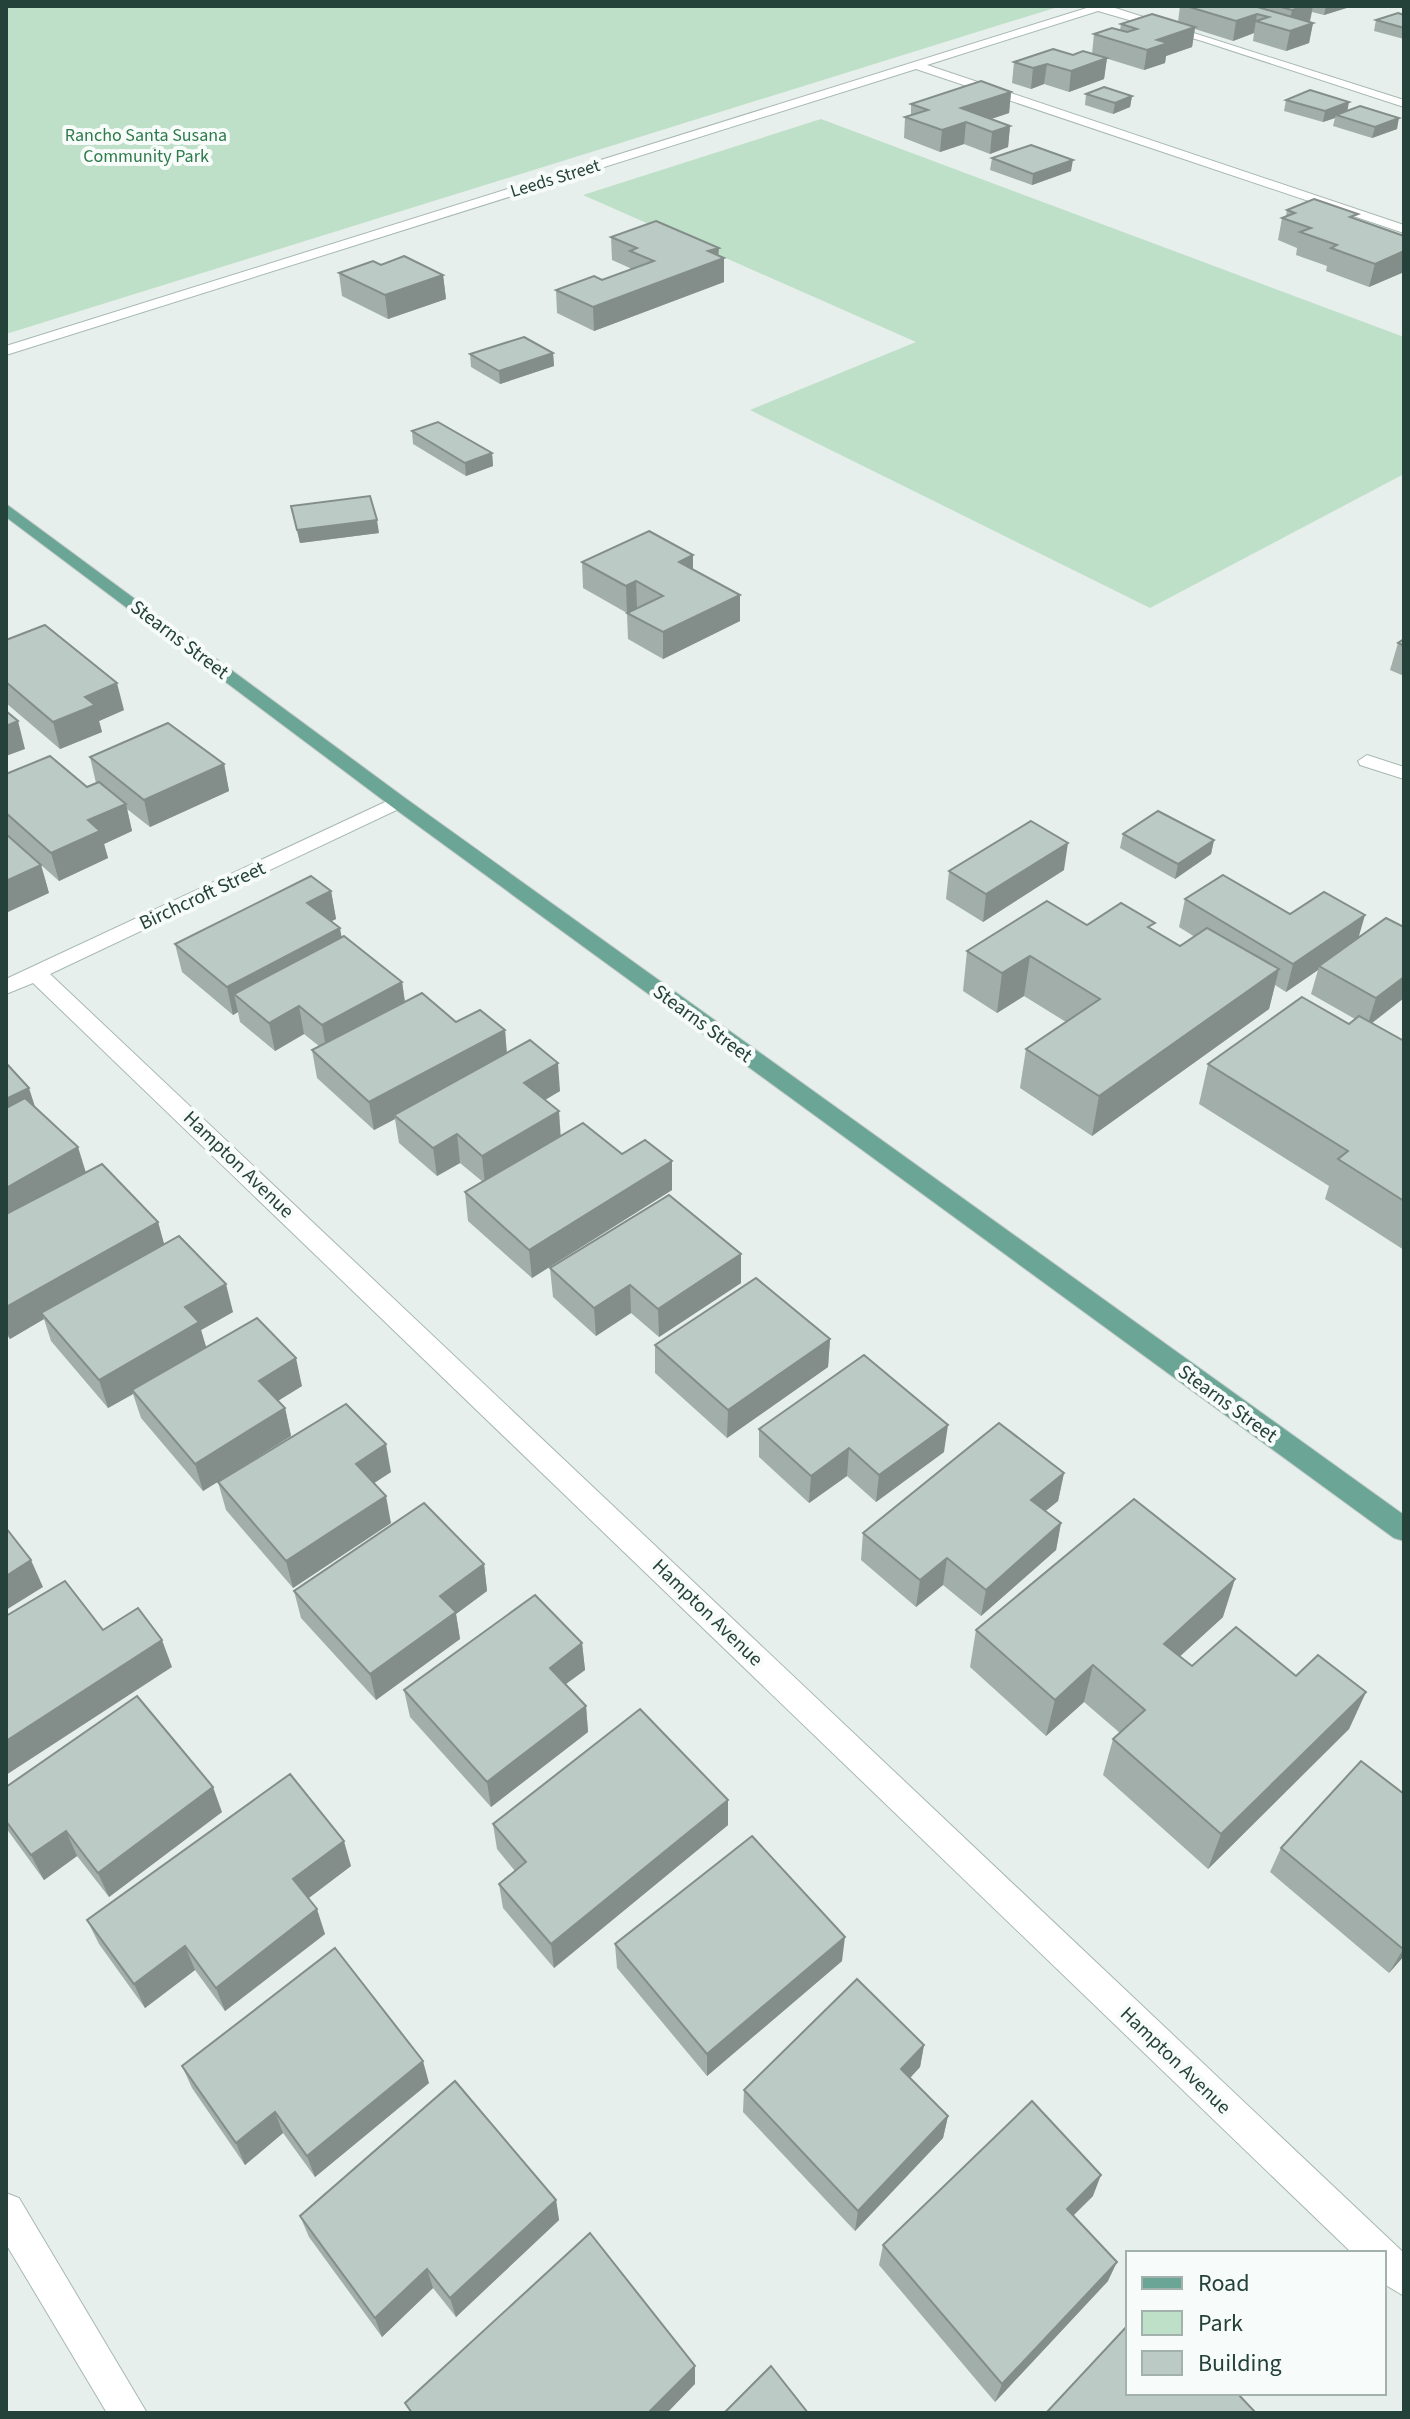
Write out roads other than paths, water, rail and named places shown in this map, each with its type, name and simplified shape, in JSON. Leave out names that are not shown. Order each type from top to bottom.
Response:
[{"type":"main road","name":"Stearns Street","points":[[6,509],[398,802],[1404,1530]]},
{"type":"street","name":"Leeds Street","points":[[6,351],[1100,7]]},
{"type":"street","points":[[1100,7],[1404,104]]},
{"type":"street","points":[[916,65],[1404,229]]},
{"type":"street","points":[[1367,761],[1404,773]]},
{"type":"street","name":"Birchcroft Street","points":[[6,987],[398,802]]},
{"type":"street","name":"Hampton Avenue","points":[[36,973],[1376,2251]]},
{"type":"street","points":[[6,2211],[128,2413]]},
{"type":"street","points":[[1386,2261],[1404,2278]]},
{"type":"park label","name":"Rancho Santa Susana Community Park","points":[[146,145]]}]
